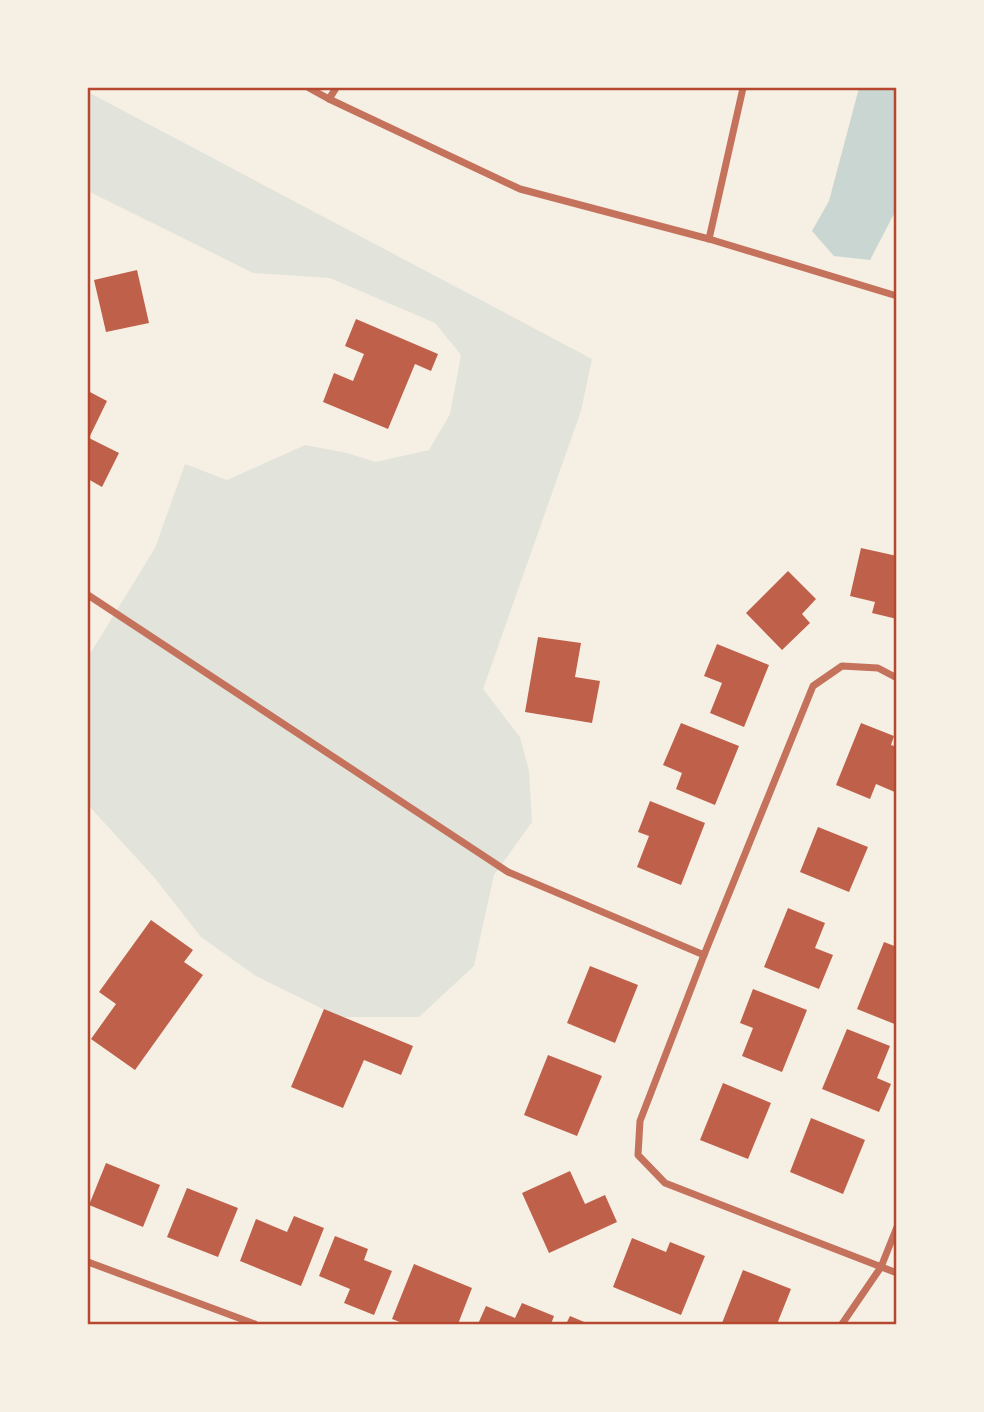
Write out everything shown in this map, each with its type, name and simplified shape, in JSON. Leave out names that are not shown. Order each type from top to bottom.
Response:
[{"type":"street","points":[[309,88],[520,189],[709,239],[897,296]]},
{"type":"street","points":[[329,99],[336,88]]},
{"type":"street","points":[[709,239],[743,88]]},
{"type":"street","points":[[88,595],[508,872],[704,954]]},
{"type":"street","points":[[897,678],[878,668],[842,666],[813,687],[704,954],[640,1121],[638,1155],[665,1183],[897,1273]]},
{"type":"street","points":[[842,1325],[881,1267],[897,1227]]},
{"type":"street","points":[[88,1262],[255,1325]]},
{"type":"shaded area","points":[[859,88],[896,88],[896,210],[870,260],[834,256],[812,231],[829,201]]},
{"type":"shaded area","points":[[88,92],[592,359],[581,411],[483,689],[520,737],[529,771],[532,822],[494,875],[474,966],[419,1017],[339,1017],[256,976],[201,937],[153,876],[88,805],[88,657],[155,548],[185,464],[227,480],[305,445],[376,462],[429,450],[450,414],[461,355],[435,323],[330,278],[253,273],[88,191]]},
{"type":"building","points":[[137,270],[149,323],[106,332],[94,280]]},
{"type":"building","points":[[356,319],[438,354],[431,371],[415,364],[388,429],[323,402],[334,373],[353,381],[364,354],[345,346]]},
{"type":"building","points":[[88,391],[107,401],[89,438],[119,453],[102,487],[88,479]]},
{"type":"building","points":[[861,548],[897,556],[897,619],[872,613],[875,602],[850,596]]},
{"type":"building","points":[[788,571],[816,599],[802,614],[810,623],[782,650],[746,613]]},
{"type":"building","points":[[538,637],[581,643],[575,677],[600,681],[592,723],[525,712]]},
{"type":"building","points":[[717,644],[769,665],[744,727],[710,713],[722,683],[704,676]]},
{"type":"building","points":[[681,723],[739,746],[715,805],[676,789],[682,773],[663,765]]},
{"type":"building","points":[[861,723],[894,736],[891,745],[897,747],[897,793],[876,784],[870,799],[836,785]]},
{"type":"building","points":[[650,801],[705,823],[681,885],[637,867],[649,836],[638,832]]},
{"type":"building","points":[[818,827],[868,847],[849,892],[800,872]]},
{"type":"building","points":[[788,908],[825,923],[815,948],[833,955],[819,989],[764,967]]},
{"type":"building","points":[[151,920],[193,950],[184,962],[203,975],[135,1070],[91,1039],[116,1004],[99,992]]},
{"type":"building","points":[[884,942],[897,947],[897,1025],[857,1009]]},
{"type":"building","points":[[590,966],[638,985],[615,1043],[567,1023]]},
{"type":"building","points":[[753,989],[807,1010],[782,1072],[742,1056],[753,1028],[740,1023]]},
{"type":"building","points":[[324,1009],[413,1046],[401,1075],[364,1060],[343,1108],[291,1087]]},
{"type":"building","points":[[847,1029],[890,1046],[877,1078],[891,1084],[879,1112],[822,1089]]},
{"type":"building","points":[[548,1055],[602,1076],[577,1136],[524,1115]]},
{"type":"building","points":[[723,1083],[771,1103],[748,1159],[700,1140]]},
{"type":"building","points":[[811,1118],[865,1140],[843,1194],[790,1172]]},
{"type":"building","points":[[106,1163],[160,1185],[143,1227],[89,1205]]},
{"type":"building","points":[[570,1171],[585,1204],[605,1195],[617,1222],[549,1253],[522,1193]]},
{"type":"building","points":[[187,1188],[238,1208],[218,1257],[167,1237]]},
{"type":"building","points":[[294,1216],[324,1228],[301,1286],[240,1261],[256,1219],[287,1232]]},
{"type":"building","points":[[335,1236],[368,1249],[364,1260],[392,1271],[374,1315],[344,1303],[350,1289],[319,1276]]},
{"type":"building","points":[[632,1238],[666,1252],[670,1242],[705,1256],[681,1315],[613,1287]]},
{"type":"building","points":[[414,1264],[472,1288],[458,1324],[405,1324],[392,1319]]},
{"type":"building","points":[[743,1270],[791,1289],[777,1324],[722,1323]]},
{"type":"building","points":[[522,1303],[554,1316],[551,1324],[478,1324],[486,1306],[515,1318]]},
{"type":"building","points":[[570,1316],[589,1324],[566,1324]]}]
